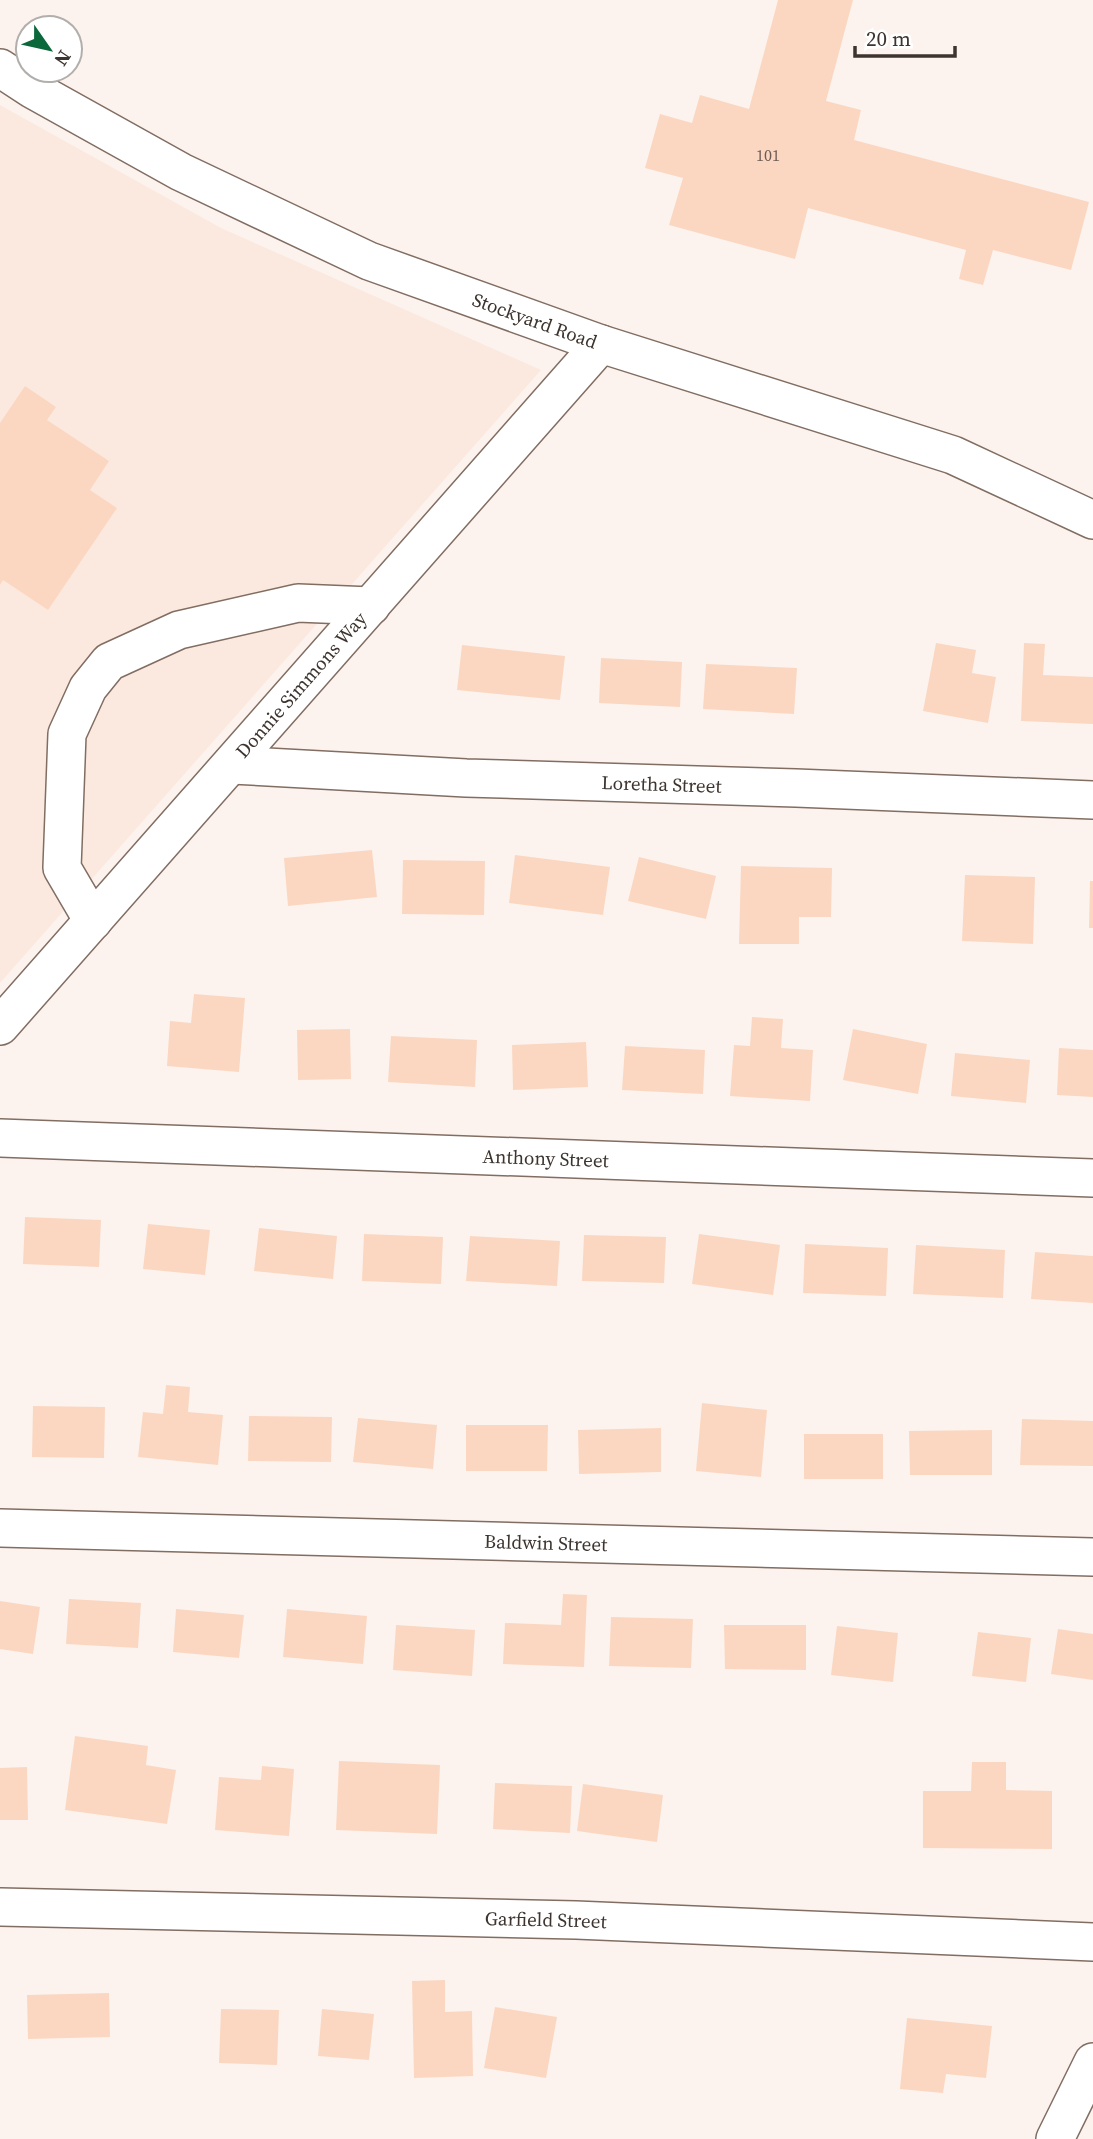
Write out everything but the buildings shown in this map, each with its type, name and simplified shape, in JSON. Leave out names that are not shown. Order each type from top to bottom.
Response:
[{"type":"street","name":"Stockyard Road","points":[[0,68],[32,89],[181,172],[369,261],[601,344],[953,455],[1093,520]]},
{"type":"street","name":"Donnie Simmons Way","points":[[0,1026],[601,344]]},
{"type":"street","points":[[93,921],[62,868],[67,734],[88,688],[109,662],[179,630],[298,603],[371,606]]},
{"type":"street","name":"Loretha Street","points":[[232,765],[466,778],[1093,800]]},
{"type":"street","name":"Anthony Street","points":[[0,1138],[1093,1178]]},
{"type":"street","name":"Baldwin Street","points":[[0,1528],[1093,1557]]},
{"type":"street","name":"Garfield Street","points":[[0,1907],[576,1920],[1093,1942]]},
{"type":"street","points":[[1055,2139],[1093,2062]]},
{"type":"shaded area","points":[[0,105],[221,228],[541,370],[0,983]]}]
